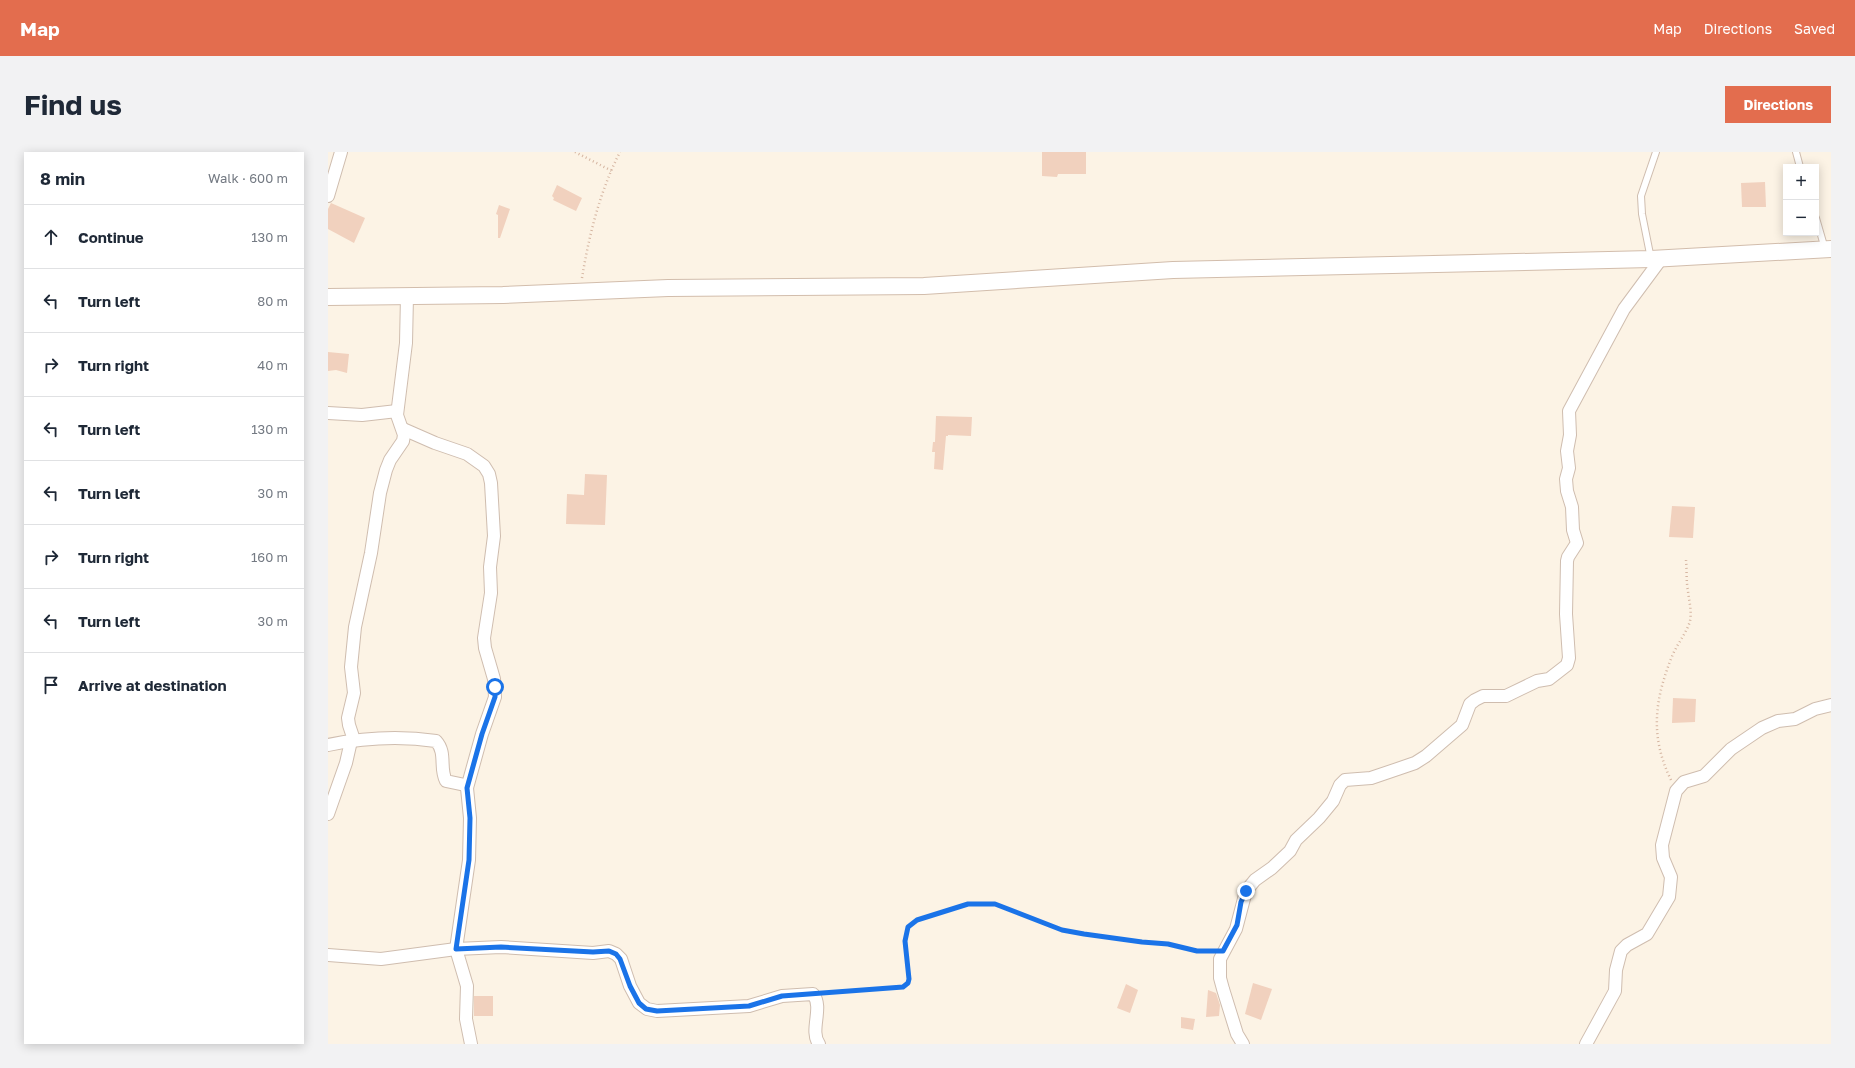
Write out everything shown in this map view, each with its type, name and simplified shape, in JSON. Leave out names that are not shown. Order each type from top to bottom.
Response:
[{"type":"main road","points":[[328,297],[503,295],[668,288],[924,286],[1173,270],[1656,259],[1828,250]]},
{"type":"street","points":[[328,196],[341,152]]},
{"type":"street","points":[[1243,1044],[1237,1034],[1220,978],[1220,959],[1237,925],[1241,902],[1246,891],[1255,880],[1272,868],[1290,851],[1296,840],[1319,818],[1333,801],[1340,785],[1345,780],[1371,778],[1415,763],[1426,756],[1462,725],[1470,704],[1476,700],[1483,696],[1506,696],[1537,681],[1549,679],[1567,665],[1569,658],[1566,614],[1567,562],[1568,557],[1577,543],[1573,530],[1572,506],[1566,491],[1566,479],[1569,468],[1567,451],[1570,435],[1569,411],[1624,309],[1656,259]]},
{"type":"street","points":[[328,814],[353,740],[348,718],[354,693],[351,667],[355,627],[371,553],[382,486],[390,460],[403,441],[403,429],[397,411],[406,343],[407,296]]},
{"type":"street","points":[[328,413],[362,414],[397,411]]},
{"type":"street","points":[[403,429],[467,454],[484,466],[489,474],[491,484],[494,536],[490,568],[491,593],[484,638],[485,648],[494,679],[495,697],[482,734],[467,788],[470,818],[469,860],[456,949],[467,986],[466,1019],[471,1044]]},
{"type":"street","points":[[1586,1044],[1615,991],[1616,970],[1621,951],[1627,945],[1647,934],[1669,897],[1672,882],[1663,858],[1662,845],[1676,791],[1684,782],[1704,776],[1731,749],[1762,728],[1778,721],[1795,719],[1815,709],[1831,705]]},
{"type":"street","points":[[328,745],[353,740],[410,739],[436,741],[441,747],[443,774],[446,781],[465,785],[467,788]]},
{"type":"street","points":[[328,955],[381,959],[456,949],[501,947],[593,952],[609,951],[616,954],[620,959],[630,986],[639,1003],[646,1009],[657,1011],[749,1006],[782,996],[813,994],[815,997],[817,1013],[817,1040],[820,1044]]},
{"type":"lane","points":[[1656,152],[1641,196],[1642,214],[1656,259]]},
{"type":"lane","points":[[1796,152],[1799,164]]},
{"type":"lane","points":[[1819,226],[1828,250]]},
{"type":"path","points":[[575,152],[612,171]]},
{"type":"path","points":[[580,292],[591,233],[620,152]]},
{"type":"path","points":[[1676,791],[1664,766],[1656,726],[1661,686],[1674,652],[1690,622],[1686,560]]},
{"type":"path","points":[[813,994],[903,987],[908,983],[909,979],[905,941],[908,927],[917,920],[968,904],[995,904],[1062,930],[1142,942],[1168,944],[1197,951],[1223,951]]},
{"type":"building","points":[[1042,152],[1086,152],[1086,174],[1058,174],[1057,177],[1042,176]]},
{"type":"building","points":[[1765,182],[1766,207],[1742,207],[1741,183]]},
{"type":"building","points":[[557,185],[582,198],[576,211],[553,200],[554,198],[552,196]]},
{"type":"building","points":[[331,203],[365,218],[354,243],[328,229],[328,209]]},
{"type":"building","points":[[499,205],[510,209],[500,238],[498,238],[498,215],[496,214]]},
{"type":"building","points":[[328,352],[349,354],[347,373],[336,370],[328,371]]},
{"type":"building","points":[[936,416],[972,417],[971,436],[946,436],[943,470],[934,469],[935,452],[932,452],[933,442],[935,442]]},
{"type":"building","points":[[585,474],[607,475],[605,525],[566,524],[567,494],[584,495]]},
{"type":"building","points":[[1672,506],[1695,507],[1693,538],[1669,537]]},
{"type":"building","points":[[1673,698],[1696,699],[1695,722],[1672,723]]},
{"type":"building","points":[[1253,983],[1272,989],[1261,1020],[1245,1014]]},
{"type":"building","points":[[1126,984],[1138,990],[1130,1013],[1117,1008]]},
{"type":"building","points":[[1208,990],[1216,993],[1220,1005],[1219,1016],[1206,1017]]},
{"type":"building","points":[[474,996],[493,996],[493,1016],[474,1016]]},
{"type":"building","points":[[1181,1017],[1195,1019],[1193,1030],[1181,1028]]},
{"type":"route","points":[[495,687],[495,697],[482,734],[467,788],[470,818],[469,860],[464,904],[457,934],[456,949],[501,947],[593,952],[609,951],[616,954],[620,959],[630,986],[639,1003],[646,1009],[671,1011],[729,1008],[749,1006],[782,996],[903,987],[908,983],[909,979],[905,941],[908,927],[917,920],[968,904],[995,904],[1062,930],[1142,942],[1168,944],[1197,951],[1223,951],[1236,929],[1241,902],[1246,891]]}]
